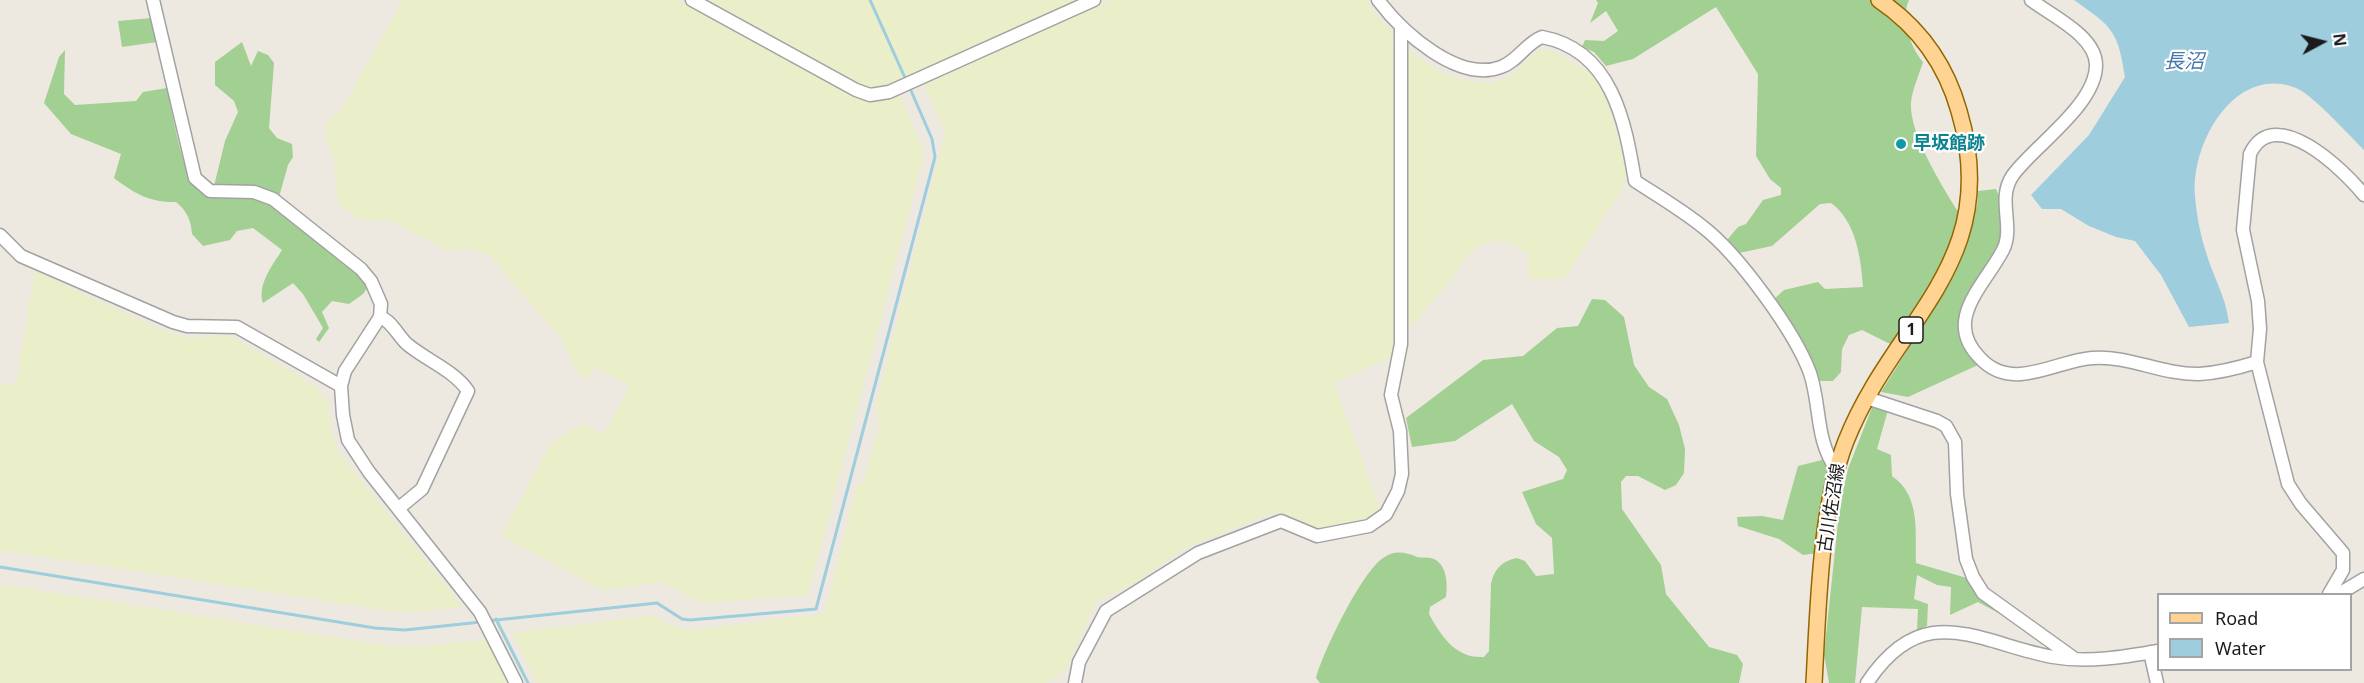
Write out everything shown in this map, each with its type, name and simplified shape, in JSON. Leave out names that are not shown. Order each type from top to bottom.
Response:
[{"type":"main road","name":"古川佐沼線","points":[[1814,683],[1823,562],[1836,469],[1867,398],[1952,262],[1965,222],[1969,185],[1962,122],[1944,71],[1920,36],[1879,0]]},
{"type":"street","points":[[153,0],[195,178],[210,190],[255,192],[285,207],[361,269],[376,290],[381,304],[380,317],[345,371],[341,386],[348,440],[369,472],[480,612],[516,683]]},
{"type":"street","points":[[692,0],[863,93],[880,95],[1094,0]]},
{"type":"street","points":[[1378,0],[1401,27],[1437,55],[1475,69],[1502,67],[1542,37],[1575,51],[1598,68],[1614,97],[1635,181],[1704,227],[1722,244],[1797,343],[1814,387],[1822,442],[1836,469]]},
{"type":"street","points":[[2031,0],[2088,42],[2094,53],[2095,74],[2075,108],[2052,137],[2020,166],[2007,186],[2004,198],[2006,243],[1967,309],[1965,328],[1973,348],[1979,357],[1994,369],[2012,374],[2035,372],[2089,358],[2111,357],[2198,374],[2230,371],[2257,362]]},
{"type":"street","points":[[1062,683],[1074,680],[1088,644],[1106,611],[1198,553],[1281,521],[1317,536],[1369,526],[1378,522],[1391,505],[1402,474],[1400,431],[1391,395],[1401,345],[1401,27]]},
{"type":"street","points":[[2330,593],[2343,570],[2343,553],[2301,504],[2288,484],[2257,362],[2260,320],[2244,245],[2243,222],[2247,162],[2254,145],[2270,135],[2278,134],[2291,138],[2336,165],[2364,195]]},
{"type":"street","points":[[0,235],[21,256],[173,322],[187,326],[225,325],[246,331],[265,345],[341,386]]},
{"type":"street","points":[[380,317],[386,319],[405,342],[454,377],[468,391],[422,489],[399,508]]},
{"type":"street","points":[[1867,398],[1946,426],[1955,442],[1957,494],[1966,559],[1973,577],[1983,593],[2075,659]]},
{"type":"street","points":[[2340,593],[2364,579]]},
{"type":"street","points":[[1867,683],[1877,668],[1900,648],[1915,640],[1946,632],[1975,634],[2037,653],[2075,659],[2154,652],[2157,683]]},
{"type":"green space","points":[[403,0],[678,0],[869,103],[900,95],[924,151],[923,159],[809,592],[806,595],[701,603],[663,582],[603,590],[501,536],[551,443],[583,423],[604,434],[630,386],[595,367],[586,382],[573,365],[560,337],[490,256],[471,249],[446,250],[394,222],[356,218],[342,207],[336,195],[335,162],[325,136],[327,122],[341,110]]},
{"type":"green space","points":[[707,0],[1078,0],[899,81],[868,88]]},
{"type":"green space","points":[[1111,0],[1366,0],[1373,12],[1393,31],[1395,346],[1389,358],[1334,383],[1380,509],[1376,516],[1313,529],[1287,514],[1272,513],[1185,548],[1131,585],[1095,602],[1067,669],[1046,683],[537,683],[512,633],[653,615],[674,627],[689,630],[825,614],[857,484],[863,484],[879,426],[876,404],[945,133],[923,82]]},
{"type":"green space","points":[[1596,0],[1909,0],[1906,16],[1908,33],[1914,49],[1923,62],[1911,103],[1915,129],[1921,144],[1935,174],[1957,210],[1977,207],[1978,191],[1996,189],[2002,206],[2004,221],[2002,234],[1970,295],[1967,307],[1964,345],[1978,365],[1908,397],[1881,392],[1908,349],[1888,343],[1862,330],[1849,335],[1842,349],[1841,372],[1833,381],[1820,381],[1804,345],[1773,300],[1784,290],[1818,282],[1825,289],[1863,287],[1859,252],[1852,230],[1831,203],[1820,204],[1772,246],[1739,253],[1727,240],[1738,227],[1746,224],[1763,200],[1781,195],[1781,188],[1770,179],[1756,156],[1758,74],[1716,7],[1633,59],[1606,66],[1594,52],[1582,47],[1585,40],[1604,41],[1618,31],[1606,11],[1590,23],[1598,3]]},
{"type":"green space","points":[[152,18],[157,42],[122,47],[118,21]]},
{"type":"green space","points":[[242,42],[251,66],[258,51],[268,55],[274,63],[269,128],[277,138],[292,144],[293,157],[288,165],[279,197],[214,186],[225,141],[238,112],[234,101],[215,85],[215,62]]},
{"type":"green space","points":[[1407,49],[1440,72],[1467,81],[1493,83],[1511,76],[1539,50],[1550,50],[1593,74],[1603,91],[1616,130],[1626,173],[1623,188],[1564,279],[1530,279],[1528,254],[1512,244],[1497,241],[1479,246],[1465,258],[1453,278],[1407,331]]},
{"type":"green space","points":[[65,50],[64,94],[75,105],[136,101],[143,92],[167,88],[185,165],[200,190],[209,195],[254,198],[268,202],[287,214],[347,266],[358,272],[368,287],[363,294],[349,304],[332,301],[322,312],[329,328],[319,342],[316,339],[323,328],[303,294],[293,283],[263,303],[264,283],[282,250],[253,228],[237,231],[230,240],[203,246],[192,234],[188,216],[180,205],[176,202],[150,199],[114,178],[121,154],[71,134],[44,103],[59,57]]},
{"type":"green space","points":[[35,271],[159,329],[190,338],[229,335],[315,386],[328,401],[331,430],[339,453],[463,607],[414,612],[390,611],[0,550],[0,383],[16,385]]},
{"type":"green space","points":[[1592,299],[1605,300],[1624,317],[1634,365],[1649,387],[1667,399],[1679,425],[1685,449],[1684,473],[1676,485],[1665,490],[1638,476],[1626,476],[1621,482],[1622,509],[1661,565],[1666,594],[1709,647],[1737,655],[1743,664],[1739,683],[1320,683],[1316,678],[1334,633],[1364,579],[1387,555],[1404,553],[1431,558],[1440,564],[1445,574],[1446,597],[1430,607],[1429,614],[1450,644],[1457,650],[1474,657],[1484,657],[1489,651],[1491,584],[1500,566],[1517,558],[1525,561],[1536,576],[1554,574],[1552,538],[1536,524],[1522,492],[1563,479],[1567,470],[1559,457],[1534,441],[1512,404],[1455,441],[1412,447],[1406,418],[1483,360],[1523,356],[1557,328],[1578,326]]},
{"type":"green space","points":[[1873,405],[1888,410],[1877,449],[1891,455],[1892,476],[1901,484],[1912,504],[1916,527],[1916,563],[1970,579],[2017,623],[1978,602],[1950,615],[1951,587],[1937,585],[1917,575],[1914,599],[1928,604],[1927,626],[1917,630],[1918,609],[1862,607],[1855,683],[1829,683],[1824,654],[1840,504],[1848,469]]},
{"type":"green space","points":[[1822,460],[1829,471],[1817,553],[1803,555],[1779,539],[1738,526],[1737,517],[1762,516],[1783,520],[1798,466]]},
{"type":"green space","points":[[0,584],[388,646],[415,647],[487,641],[508,683],[0,683]]},
{"type":"water","name":"長沼","points":[[2074,0],[2364,0],[2364,150],[2303,92],[2296,88],[2274,84],[2254,87],[2236,98],[2221,113],[2209,132],[2196,174],[2195,195],[2203,243],[2225,304],[2229,323],[2189,327],[2161,275],[2135,241],[2116,237],[2089,226],[2061,209],[2042,209],[2031,195],[2089,135],[2125,77],[2116,39],[2111,31]]},
{"type":"waterway","points":[[870,0],[906,80]]},
{"type":"waterway","points":[[487,621],[657,603],[682,619],[690,620],[816,609],[935,157],[932,139],[909,86]]},
{"type":"waterway","points":[[0,567],[375,628],[405,630],[481,622]]},
{"type":"waterway","points":[[496,619],[528,683]]},
{"type":"place","name":"早坂館跡","points":[[1901,144]]}]
